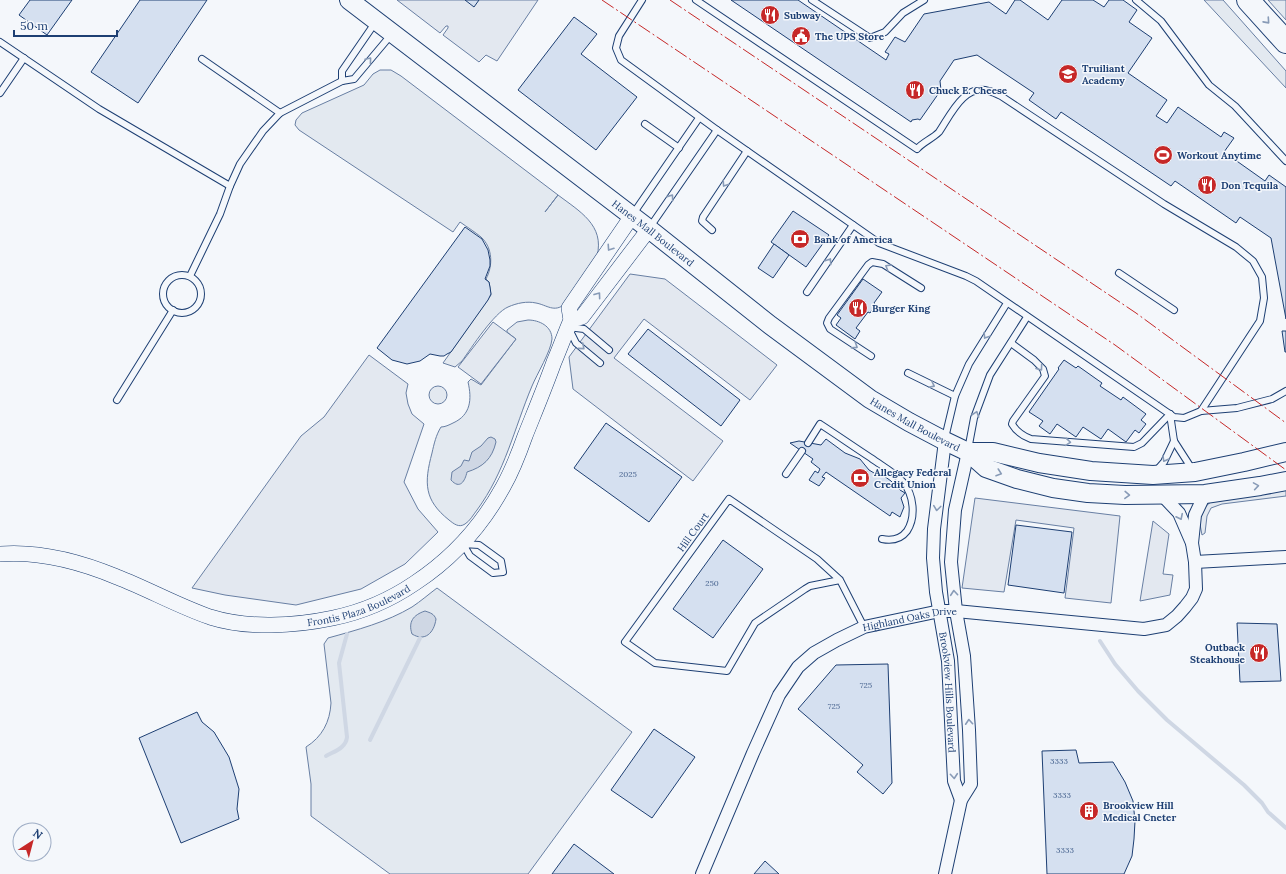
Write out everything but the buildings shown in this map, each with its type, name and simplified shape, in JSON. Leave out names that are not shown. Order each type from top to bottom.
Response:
[{"type":"highway","points":[[1248,0],[1286,42]]},
{"type":"main road","name":"Hanes Mall Boulevard","points":[[349,0],[649,229],[770,324],[870,399],[945,441],[968,452],[986,468],[1017,479],[1053,488],[1088,493],[1118,495],[1205,494],[1286,481]]},
{"type":"main road","name":"Hanes Mall Boulevard","points":[[968,452],[993,452],[1039,463],[1091,471],[1153,475],[1194,472],[1286,452]]},
{"type":"street","name":"Frontis Plaza Boulevard","points":[[0,554],[32,555],[58,558],[88,566],[117,577],[175,603],[228,622],[253,624],[291,624],[316,622],[347,615],[377,604],[405,590],[431,573],[463,544],[487,514],[504,486],[570,324],[568,308],[632,216]]},
{"type":"street","points":[[570,324],[582,317],[649,229]]},
{"type":"street","name":"Brookview Hills Boulevard","points":[[945,441],[934,529],[933,558],[936,592],[948,661],[954,781],[961,800]]},
{"type":"street","name":"Brookview Hills Boulevard","points":[[945,874],[961,800],[971,784],[964,656],[956,611],[951,562],[952,532],[955,510],[968,452]]},
{"type":"street","name":"Highland Oaks Drive","points":[[1192,543],[1195,515],[1205,494]]},
{"type":"street","name":"Highland Oaks Drive","points":[[702,874],[779,695],[798,667],[814,653],[837,640],[864,627],[940,610],[1144,629],[1166,625],[1177,616],[1192,598],[1196,589],[1195,562],[1192,543],[1179,513],[1162,495]]},
{"type":"street","points":[[1195,562],[1286,558]]},
{"type":"lane","points":[[642,0],[619,36],[616,48],[621,60],[699,118],[879,243],[976,281],[1174,417],[1184,418],[1201,411],[1237,408],[1272,399],[1286,391]]},
{"type":"lane","points":[[696,0],[916,149],[921,144],[936,136],[960,100],[966,95],[973,91],[989,90],[1001,96],[1164,204],[1236,247],[1253,261],[1262,277],[1264,298],[1260,321],[1201,411]]},
{"type":"lane","points":[[812,0],[870,38],[885,32],[904,13],[924,0]]},
{"type":"lane","points":[[1136,0],[1161,21],[1209,85],[1235,106],[1286,161]]},
{"type":"lane","points":[[342,81],[342,71],[377,21]]},
{"type":"lane","points":[[190,276],[220,214],[240,164],[263,131],[280,113],[342,81],[354,79],[392,33]]},
{"type":"lane","points":[[0,42],[99,109],[230,186]]},
{"type":"lane","points":[[0,93],[24,58]]},
{"type":"lane","points":[[202,59],[280,113]]},
{"type":"lane","points":[[632,216],[699,118]]},
{"type":"lane","points":[[645,124],[679,148]]},
{"type":"lane","points":[[649,229],[716,130]]},
{"type":"lane","points":[[712,230],[702,221],[703,217],[746,151]]},
{"type":"lane","points":[[807,292],[853,225]]},
{"type":"lane","points":[[871,356],[830,329],[827,323],[829,318],[868,265],[872,262],[883,264],[921,288]]},
{"type":"lane","points":[[1119,273],[1174,310]]},
{"type":"lane","points":[[184,274],[190,276],[196,280],[201,292],[197,305],[192,310],[187,312],[181,313],[173,310],[163,299],[166,282],[177,275],[184,274]]},
{"type":"lane","points":[[945,441],[955,396],[969,364],[1007,303]]},
{"type":"lane","points":[[117,400],[173,310]]},
{"type":"lane","points":[[968,452],[974,418],[990,375],[1027,317]]},
{"type":"lane","points":[[570,324],[584,329],[609,350]]},
{"type":"lane","points":[[570,324],[576,343],[600,363]]},
{"type":"lane","points":[[1010,343],[1034,360],[1043,369],[1045,376],[1012,424],[1014,428],[1030,439],[1134,447],[1142,443],[1170,414]]},
{"type":"lane","points":[[908,373],[955,396]]},
{"type":"lane","points":[[1170,414],[1174,441],[1194,472]]},
{"type":"lane","points":[[808,443],[820,424],[890,471],[903,482],[908,489],[912,504],[910,525],[899,538],[888,540],[882,539]]},
{"type":"lane","points":[[1153,475],[1164,462],[1174,441]]},
{"type":"lane","points":[[786,474],[802,451]]},
{"type":"lane","name":"Hill Court","points":[[840,580],[810,586],[755,623],[727,672],[655,664],[625,642],[729,499],[817,559],[840,580],[864,627]]},
{"type":"lane","points":[[463,544],[479,545],[501,561],[503,572],[493,573],[470,556],[463,544]]},
{"type":"shaded area","points":[[397,0],[538,0],[497,61],[486,55],[479,62],[443,35],[448,26],[446,26],[440,33]]},
{"type":"shaded area","points":[[1204,0],[1223,0],[1286,71],[1286,88]]},
{"type":"shaded area","points":[[1268,0],[1286,0],[1286,20]]},
{"type":"shaded area","points":[[380,70],[391,70],[401,76],[582,213],[594,227],[597,236],[597,256],[565,304],[561,307],[550,308],[533,302],[526,302],[518,303],[502,310],[477,339],[462,361],[455,367],[443,363],[491,295],[489,282],[486,279],[490,268],[491,257],[485,241],[460,222],[453,232],[299,130],[295,125],[296,120],[302,113],[364,85],[373,74]]},
{"type":"shaded area","points":[[630,274],[665,279],[777,365],[750,400],[644,319],[614,358],[723,441],[693,481],[573,389],[569,357]]},
{"type":"shaded area","points":[[528,320],[536,321],[544,325],[550,331],[552,339],[549,350],[532,386],[495,481],[487,496],[470,520],[461,526],[457,525],[441,513],[431,498],[428,490],[427,482],[429,464],[436,436],[441,427],[459,420],[467,411],[470,400],[468,382],[471,379],[481,385],[516,339],[507,332],[507,330],[517,322]]},
{"type":"shaded area","points":[[493,322],[516,339],[481,384],[458,367]]},
{"type":"shaded area","points":[[369,355],[408,384],[406,393],[412,414],[424,424],[404,482],[418,509],[438,532],[405,564],[361,589],[296,605],[225,595],[192,588],[301,436],[324,417]]},
{"type":"shaded area","points":[[438,386],[444,389],[447,395],[444,401],[438,404],[432,401],[429,395],[432,389]]},
{"type":"shaded area","points":[[491,437],[495,439],[496,442],[492,453],[486,462],[478,468],[467,472],[462,483],[454,483],[451,480],[452,472],[461,466],[464,460],[469,461],[472,452]]},
{"type":"shaded area","points":[[1286,489],[1286,496],[1222,504],[1211,508],[1207,516],[1205,533],[1202,535],[1199,519],[1206,506],[1212,501]]},
{"type":"shaded area","points":[[975,498],[1120,516],[1111,603],[1065,598],[1074,528],[1016,520],[1004,592],[962,588]]},
{"type":"shaded area","points":[[1153,521],[1169,534],[1163,574],[1173,575],[1170,595],[1140,601]]},
{"type":"shaded area","points":[[437,588],[632,732],[528,874],[390,874],[311,816],[311,784],[306,747],[321,734],[327,723],[331,703],[324,644],[328,638],[372,625],[392,617],[415,605]]},
{"type":"shaded area","points":[[425,611],[431,613],[436,619],[431,632],[428,635],[421,637],[412,634],[412,620],[417,615]]},
{"type":"waterway","points":[[326,756],[342,747],[345,744],[347,737],[339,663],[347,634]]},
{"type":"waterway","points":[[370,740],[420,638]]},
{"type":"waterway","points":[[1100,641],[1115,664],[1138,691],[1167,720],[1244,785],[1262,803],[1268,812],[1286,828]]},
{"type":"power","points":[[602,0],[1115,345],[1286,470]]},
{"type":"power","points":[[670,0],[1136,313],[1286,423]]},
{"type":"place","name":"Subway","points":[[770,15]]},
{"type":"place","name":"The UPS Store","points":[[801,36]]},
{"type":"place","name":"Truiliant Academy","points":[[1068,74]]},
{"type":"place","name":"Chuck E. Cheese","points":[[915,90]]},
{"type":"place","name":"Workout Anytime","points":[[1163,155]]},
{"type":"place","name":"Don Tequila","points":[[1207,185]]},
{"type":"place","name":"Bank of America","points":[[800,239]]},
{"type":"place","name":"Burger King","points":[[858,308]]},
{"type":"place","name":"Allegacy Federal Credit Union","points":[[860,478]]},
{"type":"place","name":"Outback Steakhouse","points":[[1259,653]]},
{"type":"place","name":"Brookview Hill Medical Cneter","points":[[1089,811]]}]
